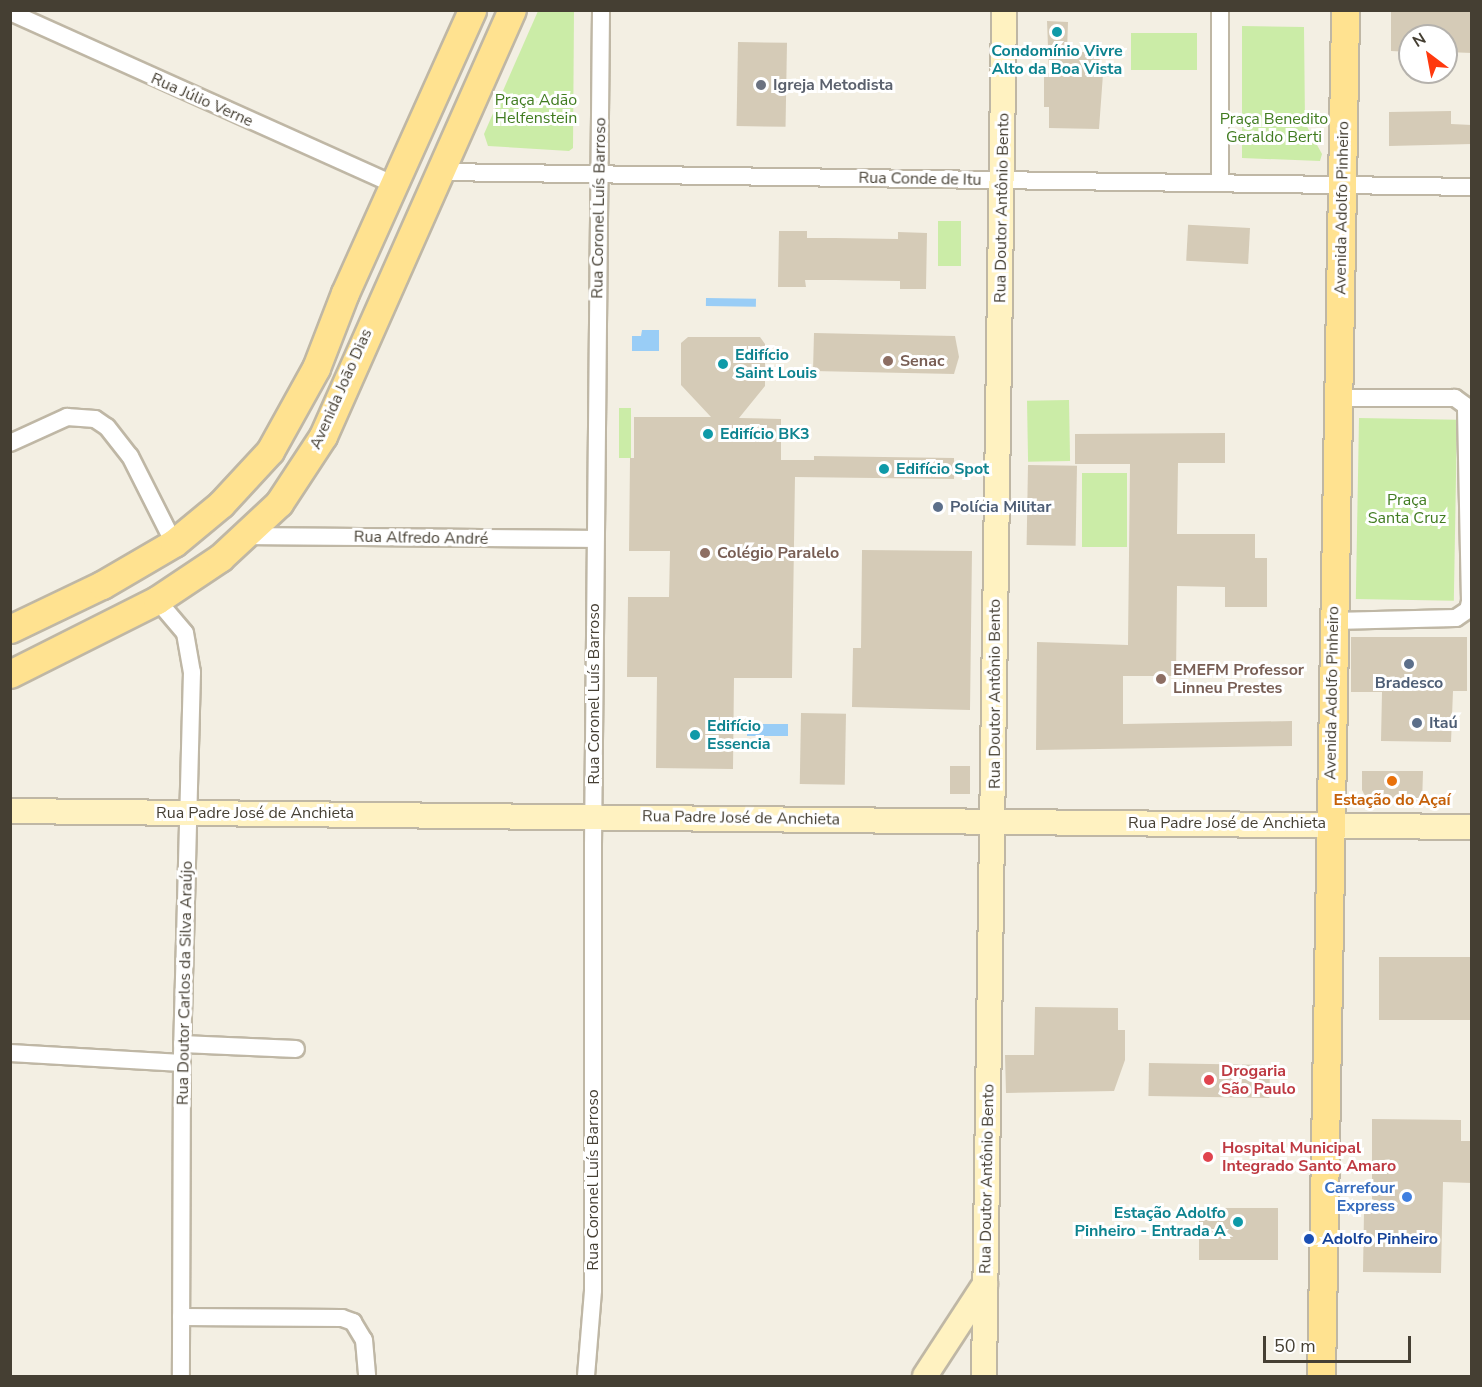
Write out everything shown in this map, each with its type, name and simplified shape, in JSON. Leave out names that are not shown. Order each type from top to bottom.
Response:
[{"type":"main road","name":"Avenida João Dias","points":[[10,629],[102,585],[174,543],[221,504],[286,426],[316,368],[345,293],[472,10]]},
{"type":"main road","name":"Avenida João Dias","points":[[10,674],[157,600],[248,536],[279,503],[323,436],[512,10]]},
{"type":"main road","name":"Avenida Adolfo Pinheiro","points":[[1321,1377],[1345,10]]},
{"type":"street","name":"Rua Coronel Luís Barroso","points":[[586,1377],[593,1290],[593,814],[601,10]]},
{"type":"street","name":"Rua Doutor Antônio Bento","points":[[984,1377],[994,822],[1004,10]]},
{"type":"street","points":[[1220,10],[1220,183]]},
{"type":"street","name":"Rua Júlio Verne","points":[[10,12],[395,185]]},
{"type":"street","name":"Rua Conde de Itu","points":[[440,172],[1472,187]]},
{"type":"street","points":[[1334,621],[1456,618],[1468,610],[1470,601],[1466,406],[1455,398],[1338,398]]},
{"type":"street","points":[[10,443],[67,417],[95,419],[107,427],[130,456],[174,543]]},
{"type":"street","name":"Rua Alfredo André","points":[[248,536],[595,539]]},
{"type":"street","name":"Rua Doutor Carlos da Silva Araújo","points":[[157,600],[178,621],[188,642],[193,696],[182,1063],[181,1377]]},
{"type":"street","name":"Rua Padre José de Anchieta","points":[[10,811],[593,814],[994,822],[1472,826]]},
{"type":"street","points":[[183,1044],[296,1049]]},
{"type":"street","points":[[10,1053],[182,1063]]},
{"type":"street","points":[[925,1377],[985,1284]]},
{"type":"street","points":[[181,1317],[342,1318],[353,1322],[364,1340],[366,1377]]},
{"type":"green space","name":"Praça Adão Helfenstein","points":[[538,11],[574,11],[573,148],[569,151],[488,146],[484,134]]},
{"type":"green space","name":"Praça Benedito Geraldo Berti","points":[[1242,26],[1304,27],[1305,123],[1322,154],[1320,161],[1242,158]]},
{"type":"green space","points":[[1131,33],[1197,33],[1197,70],[1131,70]]},
{"type":"green space","points":[[938,221],[961,221],[961,266],[938,266]]},
{"type":"green space","points":[[1069,400],[1070,461],[1028,462],[1027,401]]},
{"type":"green space","points":[[619,408],[631,408],[631,458],[619,458]]},
{"type":"green space","name":"Praça Santa Cruz","points":[[1359,418],[1457,420],[1454,601],[1356,599]]},
{"type":"green space","points":[[1082,473],[1127,473],[1127,547],[1082,547]]},
{"type":"water","points":[[706,298],[756,299],[756,307],[706,306]]},
{"type":"water","points":[[642,330],[659,330],[659,351],[632,351],[632,336],[641,336]]},
{"type":"water","points":[[747,724],[788,724],[788,736],[747,736]]},
{"type":"building","points":[[1391,10],[1472,10],[1472,53],[1458,52],[1458,24],[1398,24],[1398,51],[1391,51]]},
{"type":"building","points":[[1047,21],[1068,22],[1067,52],[1100,52],[1099,74],[1103,74],[1099,129],[1049,128],[1049,107],[1044,107],[1044,73],[1049,73]]},
{"type":"building","name":"Igreja Metodista","points":[[738,42],[787,43],[786,127],[737,126]]},
{"type":"building","points":[[1451,111],[1451,124],[1472,125],[1472,144],[1389,146],[1389,112]]},
{"type":"building","points":[[1188,225],[1250,228],[1248,264],[1186,261]]},
{"type":"building","points":[[779,231],[807,231],[807,238],[898,239],[898,232],[927,233],[926,289],[900,289],[900,281],[835,280],[805,280],[806,287],[778,287]]},
{"type":"building","points":[[814,333],[955,336],[959,357],[954,374],[813,371]]},
{"type":"building","name":"Colégio Paralelo","points":[[688,337],[760,337],[765,344],[765,386],[739,418],[781,419],[781,460],[814,460],[814,456],[954,458],[954,479],[795,477],[792,678],[734,678],[733,769],[656,768],[657,677],[627,677],[628,597],[669,597],[670,551],[629,551],[630,458],[634,458],[634,417],[711,417],[681,385],[681,343]]},
{"type":"building","points":[[1225,433],[1225,463],[1178,463],[1177,534],[1255,534],[1255,558],[1267,558],[1267,607],[1225,607],[1225,587],[1177,586],[1176,676],[1123,676],[1123,724],[1292,721],[1292,746],[1036,750],[1037,642],[1128,645],[1130,464],[1075,464],[1075,434]]},
{"type":"building","points":[[1028,465],[1077,466],[1076,546],[1027,545]]},
{"type":"building","points":[[862,550],[972,551],[970,710],[852,707],[853,648],[861,648]]},
{"type":"building","name":"Bradesco","points":[[1351,637],[1467,637],[1467,691],[1453,691],[1451,742],[1381,741],[1382,692],[1351,692]]},
{"type":"building","points":[[801,713],[846,714],[845,785],[800,784]]},
{"type":"building","points":[[950,766],[970,766],[970,794],[950,794]]},
{"type":"building","name":"Estação do Açaí","points":[[1362,771],[1423,771],[1422,804],[1367,800],[1362,790]]},
{"type":"building","points":[[1379,957],[1472,957],[1472,1020],[1379,1020]]},
{"type":"building","points":[[1035,1007],[1118,1008],[1118,1030],[1125,1030],[1125,1060],[1114,1091],[1006,1093],[1005,1055],[1034,1055]]},
{"type":"building","name":"Drogaria São Paulo","points":[[1149,1063],[1270,1065],[1269,1098],[1148,1096]]},
{"type":"building","points":[[1372,1119],[1461,1120],[1461,1141],[1472,1141],[1472,1183],[1443,1182],[1441,1273],[1363,1272],[1364,1212],[1372,1212]]},
{"type":"building","name":"Estação Adolfo Pinheiro - Entrada A","points":[[1199,1208],[1278,1208],[1278,1260],[1199,1260]]},
{"type":"place","name":"Condomínio Vivre Alto da Boa Vista","points":[[1057,32]]},
{"type":"place","name":"Igreja Metodista","points":[[761,85]]},
{"type":"place","name":"Senac","points":[[888,361]]},
{"type":"place","name":"Edifício Saint Louis","points":[[723,364]]},
{"type":"place","name":"Edifício BK3","points":[[708,434]]},
{"type":"place","name":"Edifício Spot","points":[[884,469]]},
{"type":"place","name":"Polícia Militar","points":[[938,507]]},
{"type":"place","name":"Colégio Paralelo","points":[[705,553]]},
{"type":"place","name":"Bradesco","points":[[1409,664]]},
{"type":"place","name":"EMEFM Professor Linneu Prestes","points":[[1161,679]]},
{"type":"place","name":"Itaú","points":[[1417,723]]},
{"type":"place","name":"Edifício Essencia","points":[[695,735]]},
{"type":"place","name":"Estação do Açaí","points":[[1392,781]]},
{"type":"place","name":"Drogaria São Paulo","points":[[1209,1080]]},
{"type":"place","name":"Hospital Municipal Integrado Santo Amaro","points":[[1208,1157]]},
{"type":"place","name":"Carrefour Express","points":[[1407,1197]]},
{"type":"place","name":"Estação Adolfo Pinheiro - Entrada A","points":[[1238,1222]]},
{"type":"place","name":"Adolfo Pinheiro","points":[[1309,1239]]}]
